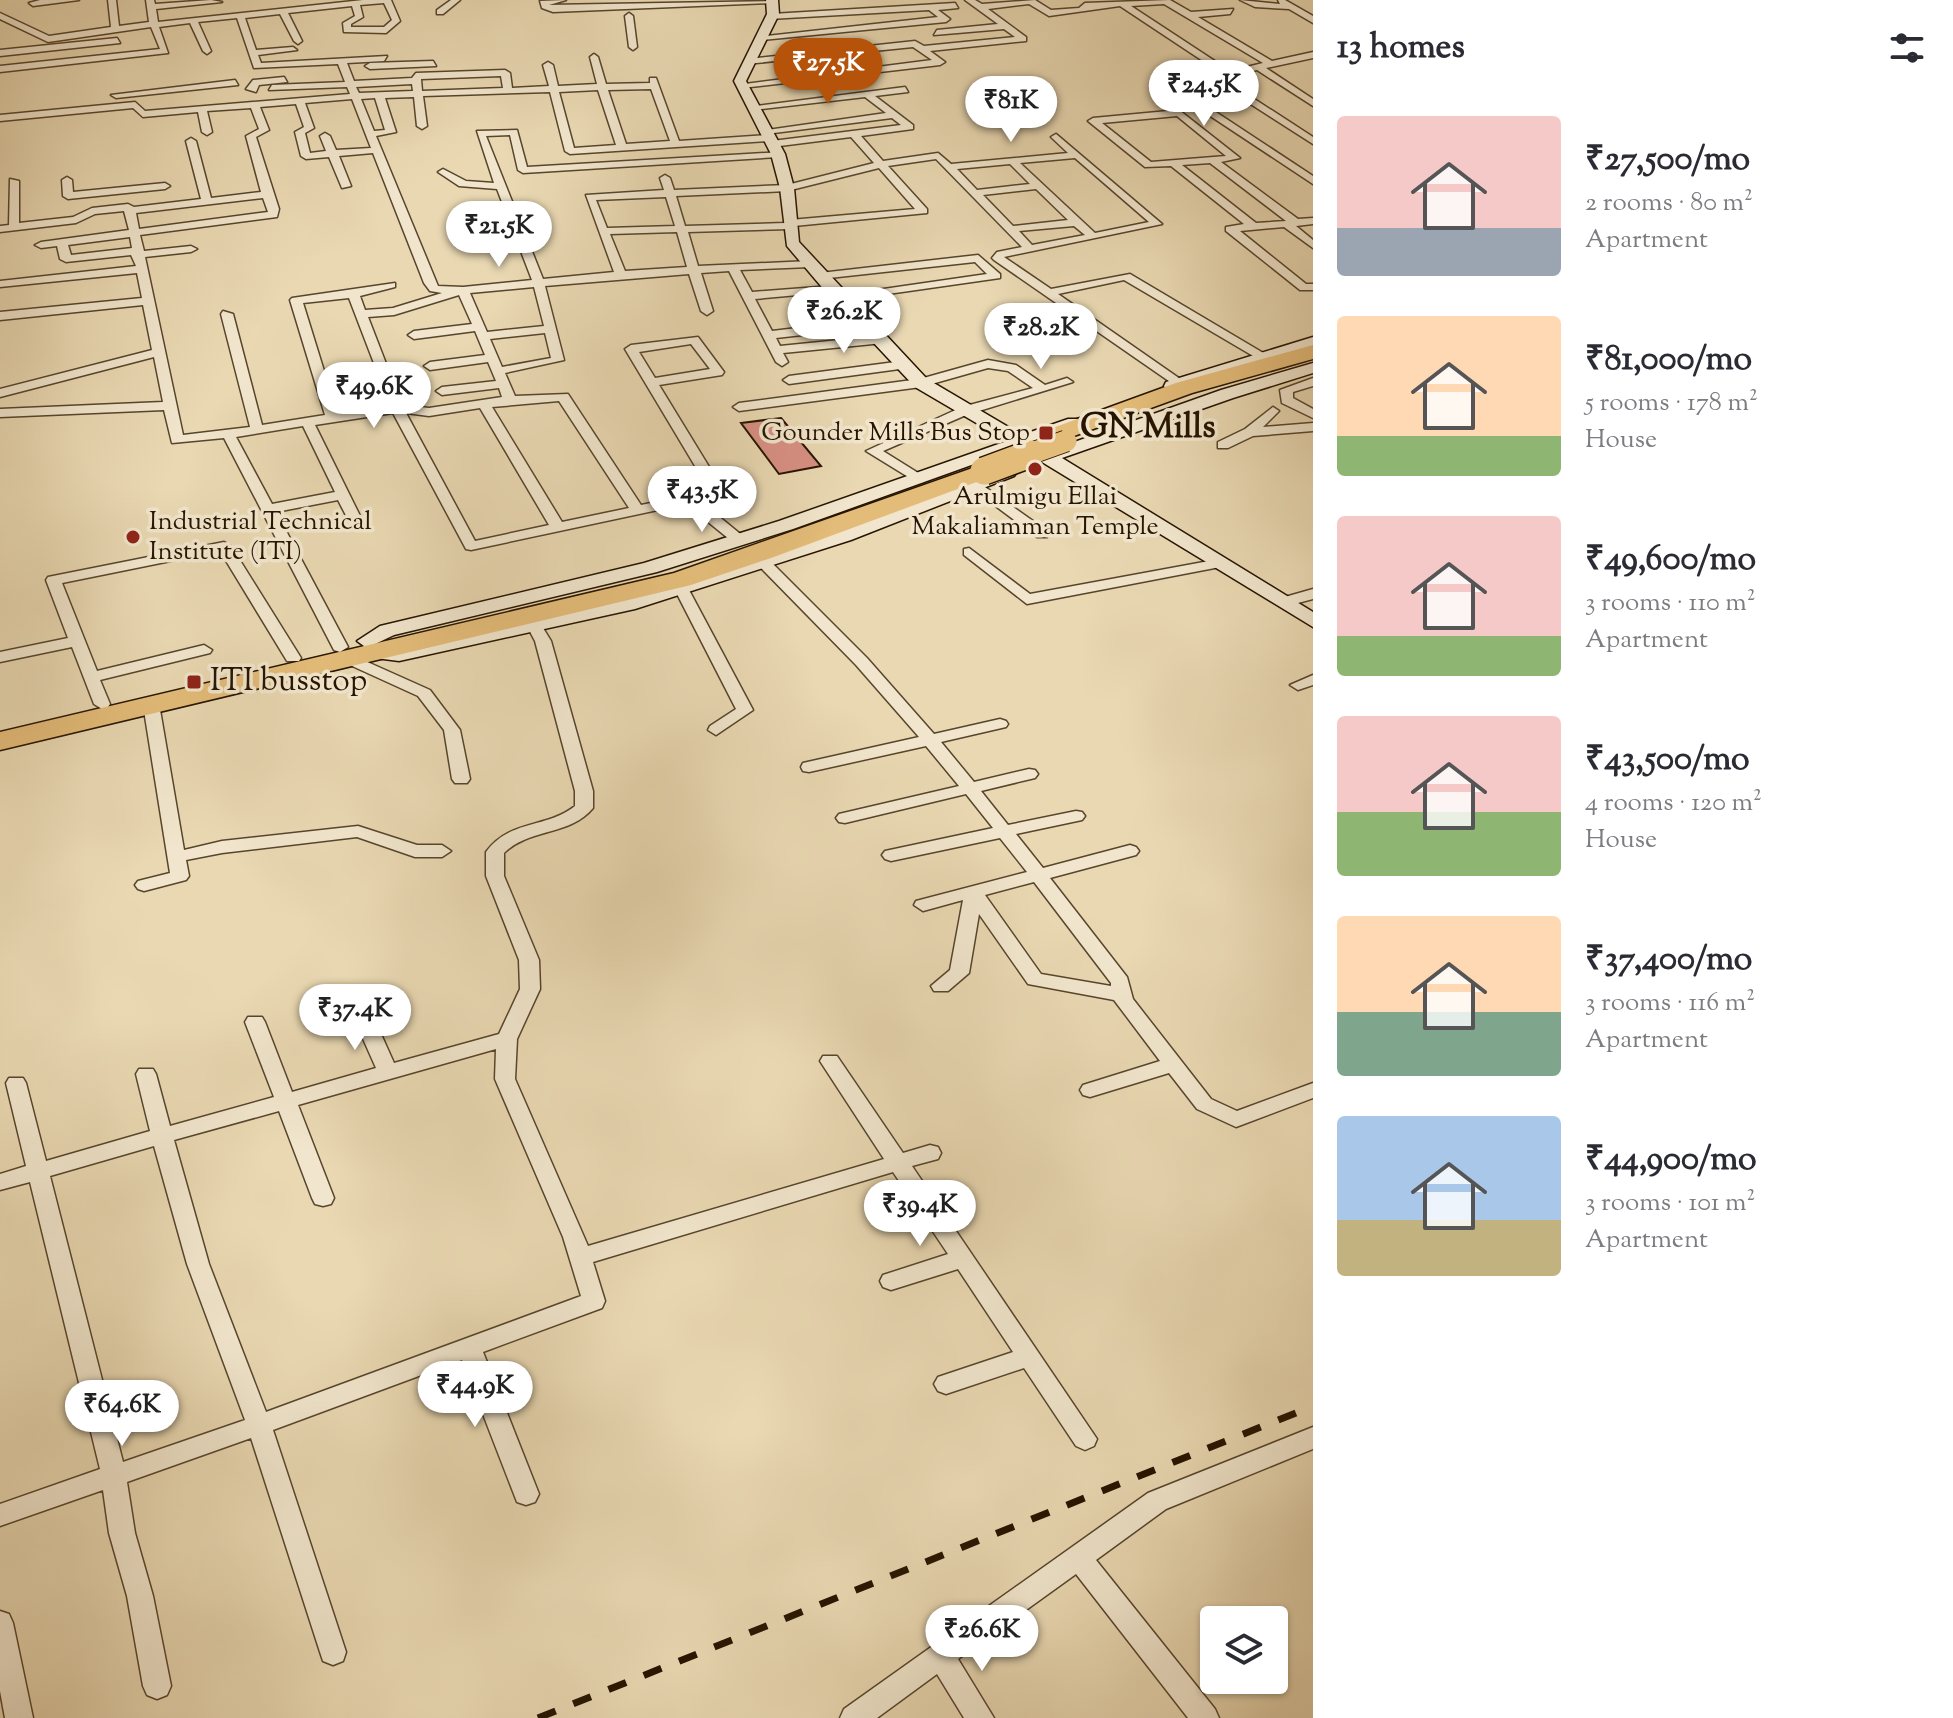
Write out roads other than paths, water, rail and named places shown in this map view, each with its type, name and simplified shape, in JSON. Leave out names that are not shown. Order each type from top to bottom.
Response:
[{"type":"highway","points":[[0,729],[293,658],[354,649],[624,595],[1137,415],[1264,365],[1313,352]]},
{"type":"highway","points":[[1264,365],[1313,361]]},
{"type":"highway","points":[[0,741],[354,649]]},
{"type":"street","points":[[33,3],[77,0],[77,11]]},
{"type":"street","points":[[112,0],[113,29],[124,56]]},
{"type":"street","points":[[252,0],[259,13]]},
{"type":"street","points":[[0,16],[48,39],[288,7],[387,0],[396,21],[386,30],[347,30],[347,23],[359,17],[356,4]]},
{"type":"street","points":[[440,12],[456,0]]},
{"type":"street","points":[[562,0],[544,1],[545,6],[553,9],[908,7],[914,10],[955,6]]},
{"type":"street","points":[[923,49],[1023,39],[969,0]]},
{"type":"street","points":[[981,7],[1038,0]]},
{"type":"street","points":[[1244,0],[1289,7]]},
{"type":"street","points":[[1278,0],[1313,20]]},
{"type":"street","points":[[0,69],[82,56],[124,56],[165,51],[154,24],[151,4],[218,1],[224,17]]},
{"type":"street","points":[[1031,1],[1049,13],[1119,2],[1165,1],[1270,64]]},
{"type":"street","points":[[1119,2],[1229,74]]},
{"type":"street","points":[[253,53],[295,45],[288,7]]},
{"type":"street","points":[[602,17],[772,7]]},
{"type":"street","points":[[772,7],[762,37],[740,81],[771,142],[787,188],[792,243],[835,294],[921,383],[1313,621]]},
{"type":"street","points":[[762,37],[946,19],[932,9]]},
{"type":"street","points":[[1189,15],[1230,11]]},
{"type":"street","points":[[240,15],[257,66],[416,81]]},
{"type":"street","points":[[629,16],[633,47]]},
{"type":"street","points":[[193,20],[207,51]]},
{"type":"street","points":[[78,22],[80,33]]},
{"type":"street","points":[[937,33],[1007,26]]},
{"type":"street","points":[[0,53],[117,41]]},
{"type":"street","points":[[742,85],[940,62],[915,44],[749,62]]},
{"type":"street","points":[[1313,55],[1214,77],[1177,90],[1313,181]]},
{"type":"street","points":[[594,57],[622,148]]},
{"type":"street","points":[[272,88],[345,72],[384,58]]},
{"type":"street","points":[[253,90],[256,82],[447,64]]},
{"type":"street","points":[[548,65],[570,151],[771,142],[895,115]]},
{"type":"street","points":[[1258,67],[1313,103]]},
{"type":"street","points":[[345,72],[434,289],[463,290],[733,267],[815,270],[978,258],[996,276],[835,294],[749,296]]},
{"type":"street","points":[[422,126],[416,76],[505,73],[508,91]]},
{"type":"street","points":[[461,74],[462,92]]},
{"type":"street","points":[[1214,77],[1313,141]]},
{"type":"street","points":[[0,107],[94,108],[235,83]]},
{"type":"street","points":[[143,114],[354,96],[654,83],[676,145]]},
{"type":"street","points":[[753,107],[905,90]]},
{"type":"street","points":[[494,172],[910,127],[867,94]]},
{"type":"street","points":[[370,134],[391,132],[379,95]]},
{"type":"street","points":[[300,101],[309,128],[300,132],[309,168]]},
{"type":"street","points":[[0,229],[76,220],[92,211],[130,219],[273,215],[275,213],[251,136],[264,130],[254,104]]},
{"type":"street","points":[[0,118],[135,105],[143,114],[142,127]]},
{"type":"street","points":[[202,109],[207,132]]},
{"type":"street","points":[[1179,113],[1235,158],[1173,163],[1149,165],[1093,121],[1179,113]]},
{"type":"street","points":[[24,115],[27,131]]},
{"type":"street","points":[[442,391],[498,371],[558,360],[539,283],[479,129],[514,132],[523,170]]},
{"type":"street","points":[[603,231],[789,224],[923,211],[854,134]]},
{"type":"street","points":[[325,136],[346,186]]},
{"type":"street","points":[[1056,137],[1157,224],[1001,254],[998,258],[1180,383]]},
{"type":"street","points":[[191,141],[207,201]]},
{"type":"street","points":[[306,156],[377,150]]},
{"type":"street","points":[[948,167],[1077,155]]},
{"type":"street","points":[[621,275],[590,197],[787,188],[879,159],[938,156],[1030,249]]},
{"type":"street","points":[[1212,160],[1291,223],[1313,245]]},
{"type":"street","points":[[1012,161],[1093,237]]},
{"type":"street","points":[[1173,163],[1254,227]]},
{"type":"street","points":[[1297,170],[1313,168]]},
{"type":"street","points":[[443,172],[454,183],[500,186]]},
{"type":"street","points":[[665,178],[707,311]]},
{"type":"street","points":[[67,180],[68,196],[165,186]]},
{"type":"street","points":[[14,181],[14,227]]},
{"type":"street","points":[[974,193],[1039,186]]},
{"type":"street","points":[[124,190],[177,440],[397,408],[429,412],[510,400],[563,397],[638,511]]},
{"type":"street","points":[[0,240],[130,219],[207,201],[267,194]]},
{"type":"street","points":[[41,245],[62,242],[130,219]]},
{"type":"street","points":[[1313,221],[1230,229],[1304,288],[1313,287]]},
{"type":"street","points":[[1011,229],[1077,222]]},
{"type":"street","points":[[62,242],[66,259],[191,249]]},
{"type":"street","points":[[733,267],[779,356],[879,340]]},
{"type":"street","points":[[0,284],[141,269]]},
{"type":"street","points":[[1048,293],[1126,276],[1264,365]]},
{"type":"street","points":[[332,418],[296,300],[353,294],[391,285]]},
{"type":"street","points":[[361,314],[394,311],[463,290]]},
{"type":"street","points":[[463,290],[510,400]]},
{"type":"street","points":[[353,294],[397,408],[471,546],[718,493],[631,349],[694,340],[718,372],[651,382]]},
{"type":"street","points":[[0,316],[147,301]]},
{"type":"street","points":[[227,314],[257,429]]},
{"type":"street","points":[[768,335],[864,324]]},
{"type":"street","points":[[414,335],[550,329]]},
{"type":"street","points":[[354,649],[387,630],[650,568],[739,540],[1021,443],[1180,383],[1264,365],[1313,342]]},
{"type":"street","points":[[0,393],[158,352]]},
{"type":"street","points":[[739,407],[921,383],[988,364],[1012,368],[1043,389]]},
{"type":"street","points":[[789,380],[903,365]]},
{"type":"street","points":[[430,366],[498,371]]},
{"type":"street","points":[[354,649],[399,655],[682,590],[765,564],[975,484],[1227,394],[1313,368]]},
{"type":"street","points":[[918,479],[873,451],[968,411],[1067,382]]},
{"type":"street","points":[[1313,382],[1286,390],[1287,400],[1313,414]]},
{"type":"street","points":[[484,404],[558,528]]},
{"type":"street","points":[[0,413],[169,406]]},
{"type":"street","points":[[1223,445],[1250,432],[1273,411]]},
{"type":"street","points":[[307,422],[357,524]]},
{"type":"street","points":[[1250,432],[1313,427]]},
{"type":"street","points":[[228,434],[268,509],[354,649],[424,693],[452,730],[461,779]]},
{"type":"street","points":[[975,484],[1042,534]]},
{"type":"street","points":[[268,509],[343,495]]},
{"type":"street","points":[[690,500],[739,540]]},
{"type":"street","points":[[102,704],[53,580],[224,546],[293,658]]},
{"type":"street","points":[[969,552],[1027,599],[1220,563]]},
{"type":"street","points":[[765,564],[810,606],[928,740],[1120,982],[1123,995],[1204,1104],[1236,1119],[1313,1090]]},
{"type":"street","points":[[682,590],[745,710],[716,730]]},
{"type":"street","points":[[1283,602],[1313,594]]},
{"type":"street","points":[[0,1515],[259,1425],[594,1301],[581,1257],[505,1079],[507,1039],[530,989],[529,960],[495,876],[495,852],[510,837],[570,819],[584,808],[584,791],[543,641],[535,626]]},
{"type":"street","points":[[0,657],[77,641]]},
{"type":"street","points":[[92,677],[204,650]]},
{"type":"street","points":[[144,885],[180,876],[151,704]]},
{"type":"street","points":[[809,767],[1000,724]]},
{"type":"street","points":[[845,818],[1029,774]]},
{"type":"street","points":[[891,855],[1076,816]]},
{"type":"street","points":[[176,857],[222,847],[358,831],[415,851],[442,851]]},
{"type":"street","points":[[923,905],[1130,851]]},
{"type":"street","points":[[941,986],[959,973],[974,893]]},
{"type":"street","points":[[974,893],[1035,979],[1123,995]]},
{"type":"street","points":[[362,1014],[388,1072]]},
{"type":"street","points":[[255,1022],[323,1198]]},
{"type":"street","points":[[0,1182],[507,1039]]},
{"type":"street","points":[[830,1061],[1085,1439]]},
{"type":"street","points":[[1090,1090],[1173,1064]]},
{"type":"street","points":[[146,1074],[198,1264],[259,1425],[333,1652]]},
{"type":"street","points":[[16,1083],[114,1477],[122,1533],[140,1596],[157,1686]]},
{"type":"street","points":[[581,1257],[930,1153]]},
{"type":"street","points":[[891,1281],[963,1258]]},
{"type":"street","points":[[469,1347],[526,1494]]},
{"type":"street","points":[[946,1384],[1029,1356]]},
{"type":"street","points":[[854,1718],[1157,1501],[1313,1438]]},
{"type":"street","points":[[1078,1557],[1205,1718]]},
{"type":"street","points":[[0,1623],[19,1718]]},
{"type":"street","points":[[941,1656],[980,1718]]},
{"type":"railway","points":[[538,1718],[1313,1406]]},
{"type":"place","name":"Gounder Mills Bus Stop","points":[[1046,433]]},
{"type":"place","name":"Arulmigu Ellai Makaliamman Temple","points":[[1035,469]]},
{"type":"place","name":"Industrial Technical Institute (ITI)","points":[[133,537]]},
{"type":"place","name":"ITI busstop","points":[[194,682]]},
{"type":"district","name":"GN Mills","points":[[1148,428]]}]
